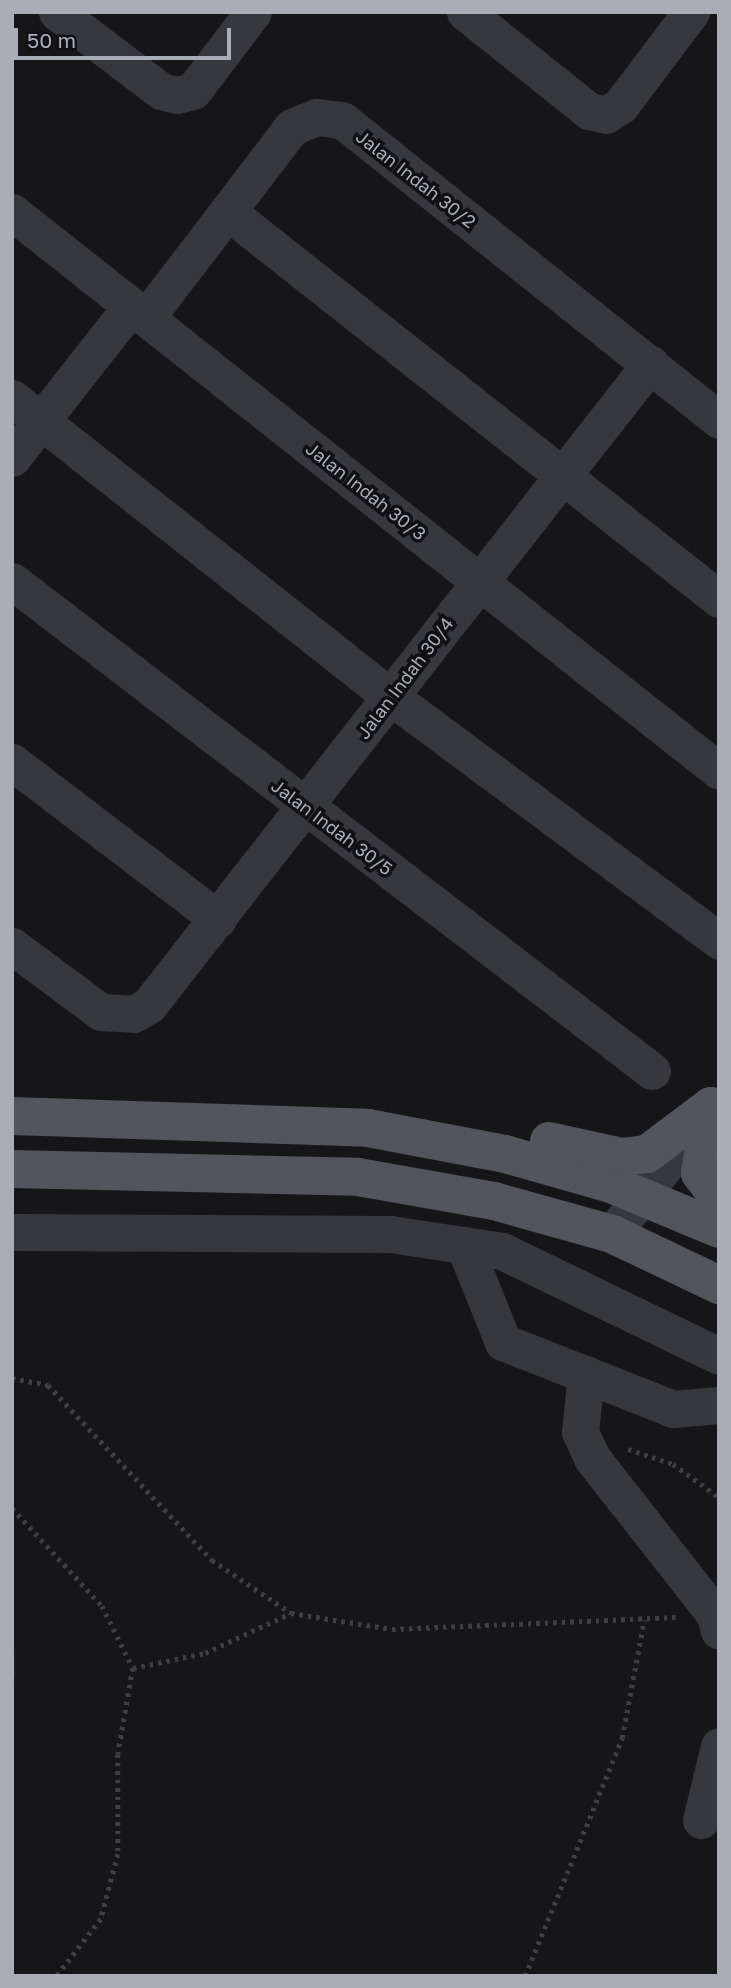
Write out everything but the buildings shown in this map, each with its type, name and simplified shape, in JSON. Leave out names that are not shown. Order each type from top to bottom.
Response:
[{"type":"main road","points":[[12,1116],[368,1128],[462,1124],[622,1157],[647,1154],[715,1102]]},
{"type":"main road","points":[[715,1102],[700,1173],[719,1198]]},
{"type":"main road","points":[[368,1128],[505,1154],[642,1194],[719,1229]]},
{"type":"main road","points":[[12,1169],[358,1177],[494,1201],[612,1234],[719,1285]]},
{"type":"street","points":[[57,12],[161,91],[177,95],[193,91],[253,12]]},
{"type":"street","points":[[465,12],[589,111],[606,115],[620,106],[691,12]]},
{"type":"street","points":[[709,12],[719,19]]},
{"type":"street","name":"Jalan Indah 30/2","points":[[12,458],[42,420],[228,212],[292,127],[317,117],[342,120],[719,420]]},
{"type":"street","name":"Jalan Indah 30/3","points":[[12,212],[719,771]]},
{"type":"street","points":[[228,212],[719,599]]},
{"type":"street","name":"Jalan Indah 30/4","points":[[12,946],[100,1012],[134,1014],[162,992],[479,581],[650,365]]},
{"type":"street","points":[[12,398],[391,697],[719,941]]},
{"type":"street","name":"Jalan Indah 30/5","points":[[12,581],[652,1071]]},
{"type":"street","points":[[12,762],[218,919]]},
{"type":"street","points":[[612,1234],[715,1102]]},
{"type":"street","points":[[12,1232],[390,1234],[502,1251],[719,1356]]},
{"type":"street","points":[[464,1245],[503,1342],[673,1409],[719,1405]]},
{"type":"street","points":[[586,1374],[580,1432],[717,1623]]},
{"type":"street","points":[[701,1820],[719,1746]]},
{"type":"path","points":[[12,1378],[48,1385],[212,1560],[291,1613],[351,1627],[392,1629],[644,1619],[717,1623]]},
{"type":"path","points":[[580,1432],[673,1464],[719,1497]]},
{"type":"path","points":[[12,1508],[102,1606],[133,1668],[118,1754],[118,1854],[101,1919],[57,1976]]},
{"type":"path","points":[[133,1668],[205,1653],[291,1613]]},
{"type":"path","points":[[525,1976],[621,1738],[644,1619]]},
{"type":"path","points":[[12,1655],[12,1681]]}]
